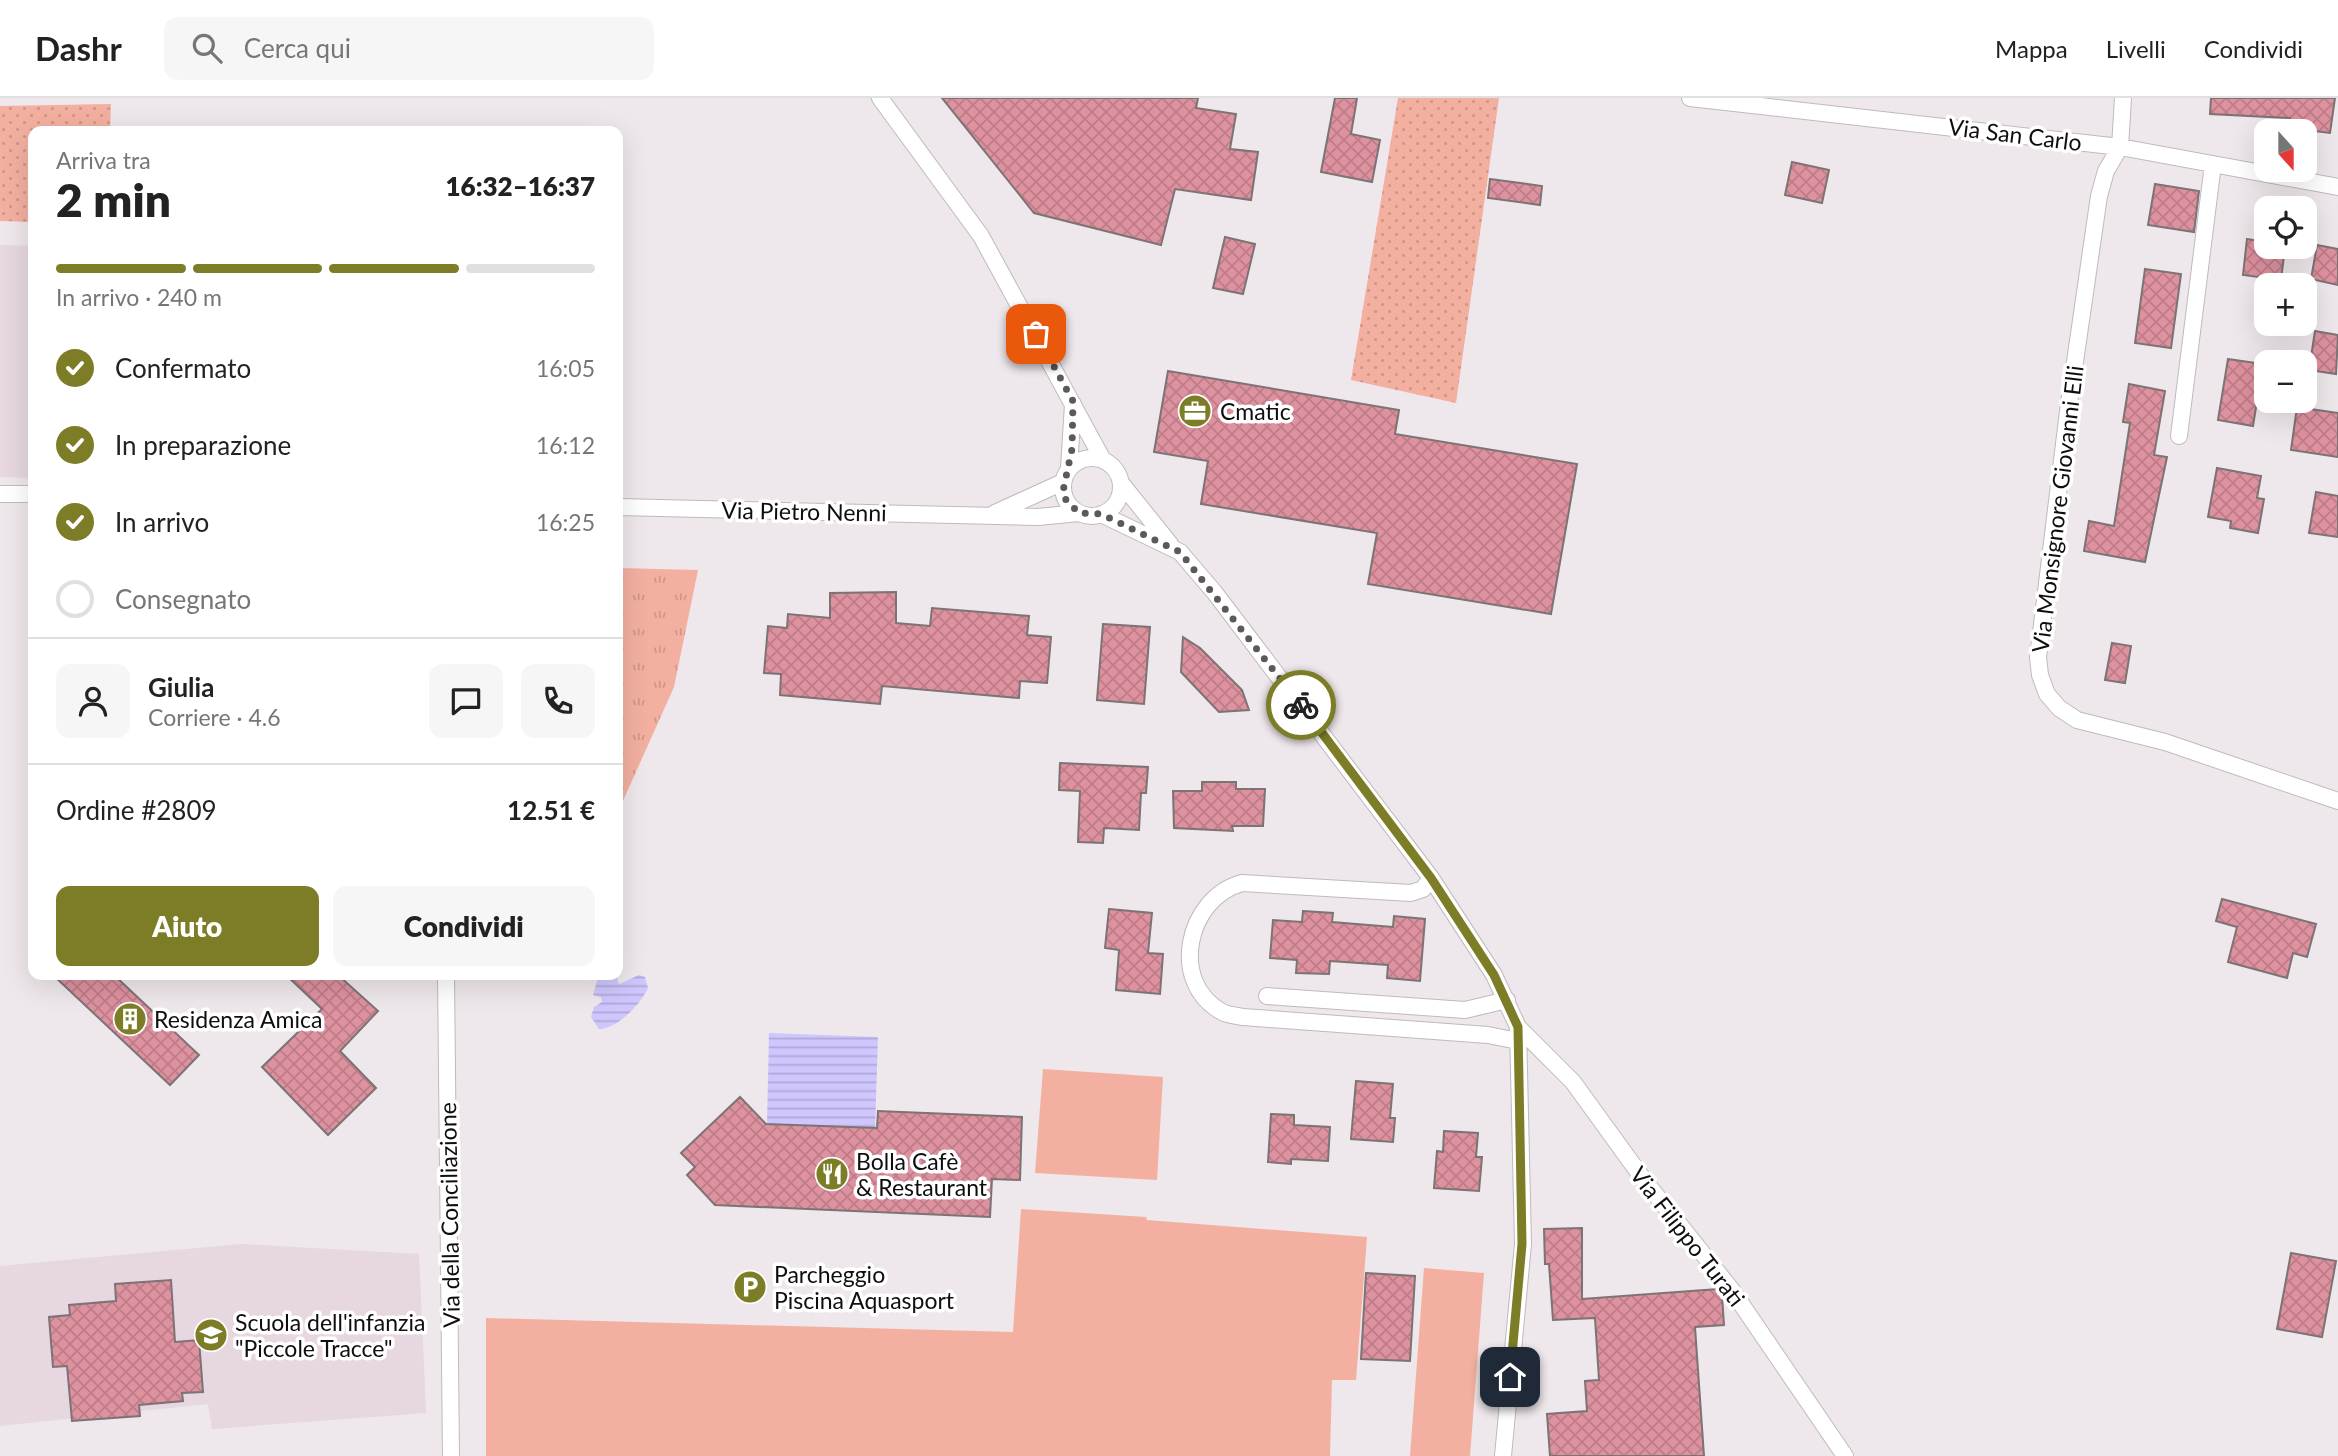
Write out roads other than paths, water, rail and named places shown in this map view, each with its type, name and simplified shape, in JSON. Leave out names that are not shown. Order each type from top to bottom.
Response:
[{"type":"street","points":[[880,98],[981,236],[1103,460]]},
{"type":"street","name":"Via San Carlo","points":[[1690,98],[1846,113],[2120,147],[2338,187]]},
{"type":"street","name":"Via Monsignore Giovanni Elli","points":[[2123,98],[2120,147],[2106,172],[2099,196],[2068,403],[2038,657],[2041,682],[2053,703],[2082,722],[2165,742],[2338,801]]},
{"type":"street","points":[[2179,436],[2213,164]]},
{"type":"street","points":[[1073,401],[1066,500],[1079,513],[1101,514],[1174,548]]},
{"type":"street","points":[[1066,475],[1085,458],[1103,460],[1112,466],[1121,483],[1215,593],[1431,878],[1507,1000],[1518,1034],[1522,1244],[1503,1456]]},
{"type":"street","name":"Via Pietro Nenni","points":[[991,514],[1066,475]]},
{"type":"street","points":[[1101,514],[1116,502],[1121,483]]},
{"type":"street","points":[[0,494],[28,494]]},
{"type":"street","name":"Via Pietro Nenni","points":[[623,507],[1045,517],[1079,513]]},
{"type":"street","points":[[1431,878],[1423,889],[1410,893],[1242,883],[1226,887],[1203,912],[1191,934],[1190,955],[1199,990],[1223,1012],[1244,1017],[1488,1035],[1518,1034]]},
{"type":"street","name":"Via della Conciliazione","points":[[446,980],[451,1456]]},
{"type":"street","points":[[1267,996],[1465,1010],[1507,1000]]},
{"type":"street","name":"Via Filippo Turati","points":[[1518,1034],[1573,1082],[1644,1180],[1731,1289],[1845,1456]]},
{"type":"place","name":"Cmatic","points":[[1195,411]]},
{"type":"place","name":"Residenza Amica","points":[[130,1019]]},
{"type":"place","name":"Bolla Cafè & Restaurant","points":[[832,1174]]},
{"type":"place","name":"Parcheggio Piscina Aquasport","points":[[750,1287]]},
{"type":"place","name":"Scuola dell'infanzia \"Piccole Tracce\"","points":[[211,1335]]}]
